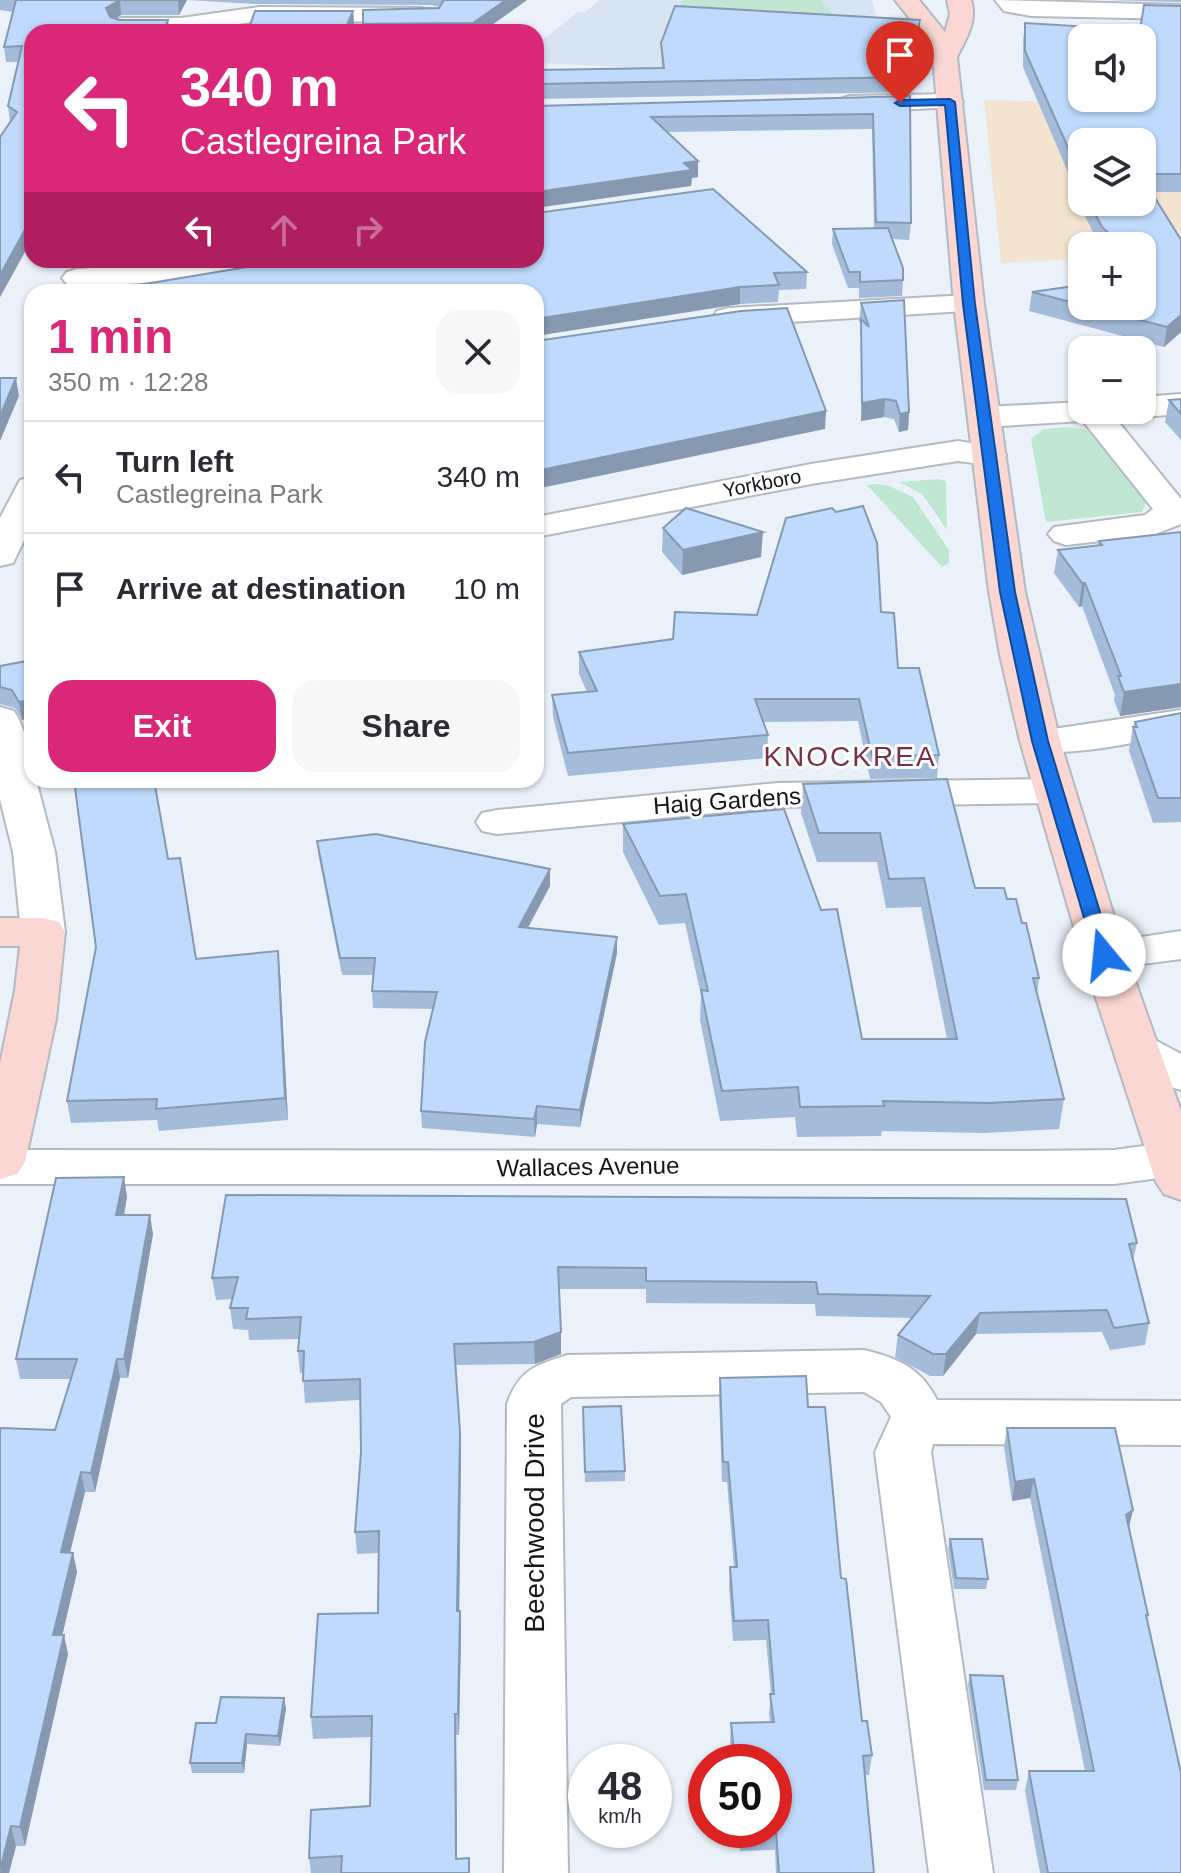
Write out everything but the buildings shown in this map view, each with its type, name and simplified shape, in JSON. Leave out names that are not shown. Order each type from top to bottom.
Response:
[{"type":"main road","points":[[907,0],[934,33],[945,57],[969,304],[1007,592],[1040,741],[1104,955],[1179,1166]]},
{"type":"main road","points":[[945,57],[960,23],[962,8],[959,0]]},
{"type":"main road","points":[[0,1164],[31,1030],[42,965],[21,932]]},
{"type":"street","points":[[119,0],[128,12],[122,24]]},
{"type":"street","points":[[1009,3],[1181,12]]},
{"type":"street","points":[[186,24],[263,7],[437,11],[421,24]]},
{"type":"street","points":[[821,104],[950,102]]},
{"type":"street","points":[[77,277],[210,268]]},
{"type":"street","points":[[697,321],[784,312],[969,304]]},
{"type":"street","points":[[1156,406],[1181,404]]},
{"type":"street","points":[[985,417],[1068,413]]},
{"type":"street","points":[[1066,534],[1153,525],[1170,516],[1170,508],[1112,424]]},
{"type":"street","name":"Yorkboro","points":[[544,525],[811,474],[958,451],[989,455]]},
{"type":"street","points":[[0,555],[24,504]]},
{"type":"street","points":[[0,719],[34,852],[21,932]]},
{"type":"street","points":[[1040,741],[1113,734],[1181,722]]},
{"type":"street","name":"Haig Gardens","points":[[497,822],[778,795],[1054,791]]},
{"type":"street","points":[[1104,955],[1181,945]]},
{"type":"street","points":[[1137,1050],[1181,1074]]},
{"type":"street","name":"Wallaces Avenue","points":[[0,1164],[1179,1166]]},
{"type":"street","name":"Beechwood Drive","points":[[536,1873],[534,1404],[537,1393],[550,1382],[567,1376],[864,1371],[879,1374],[902,1388],[914,1404],[920,1421]]},
{"type":"street","points":[[961,1873],[903,1452],[908,1435],[920,1421],[1181,1423]]},
{"type":"shaded area","points":[[600,0],[872,0],[880,30],[845,77],[544,63],[544,39],[578,12],[585,12]]},
{"type":"shaded area","points":[[984,100],[1068,102],[1068,112],[1156,112],[1156,104],[1181,105],[1181,254],[1156,249],[1156,232],[1068,232],[1068,260],[1001,263]]},
{"type":"green space","points":[[683,0],[820,0],[839,20],[675,21]]},
{"type":"green space","points":[[1068,427],[1087,430],[1141,494],[1146,503],[1142,512],[1046,522],[1031,439],[1044,429]]},
{"type":"green space","points":[[946,481],[947,530],[922,494],[899,482]]},
{"type":"green space","points":[[867,485],[889,486],[913,497],[949,550],[949,563],[942,567]]},
{"type":"district","name":"KNOCKREA","points":[[850,756]]},
{"type":"route","points":[[900,103],[950,102],[969,304],[1007,592],[1040,741],[1104,955]]}]
